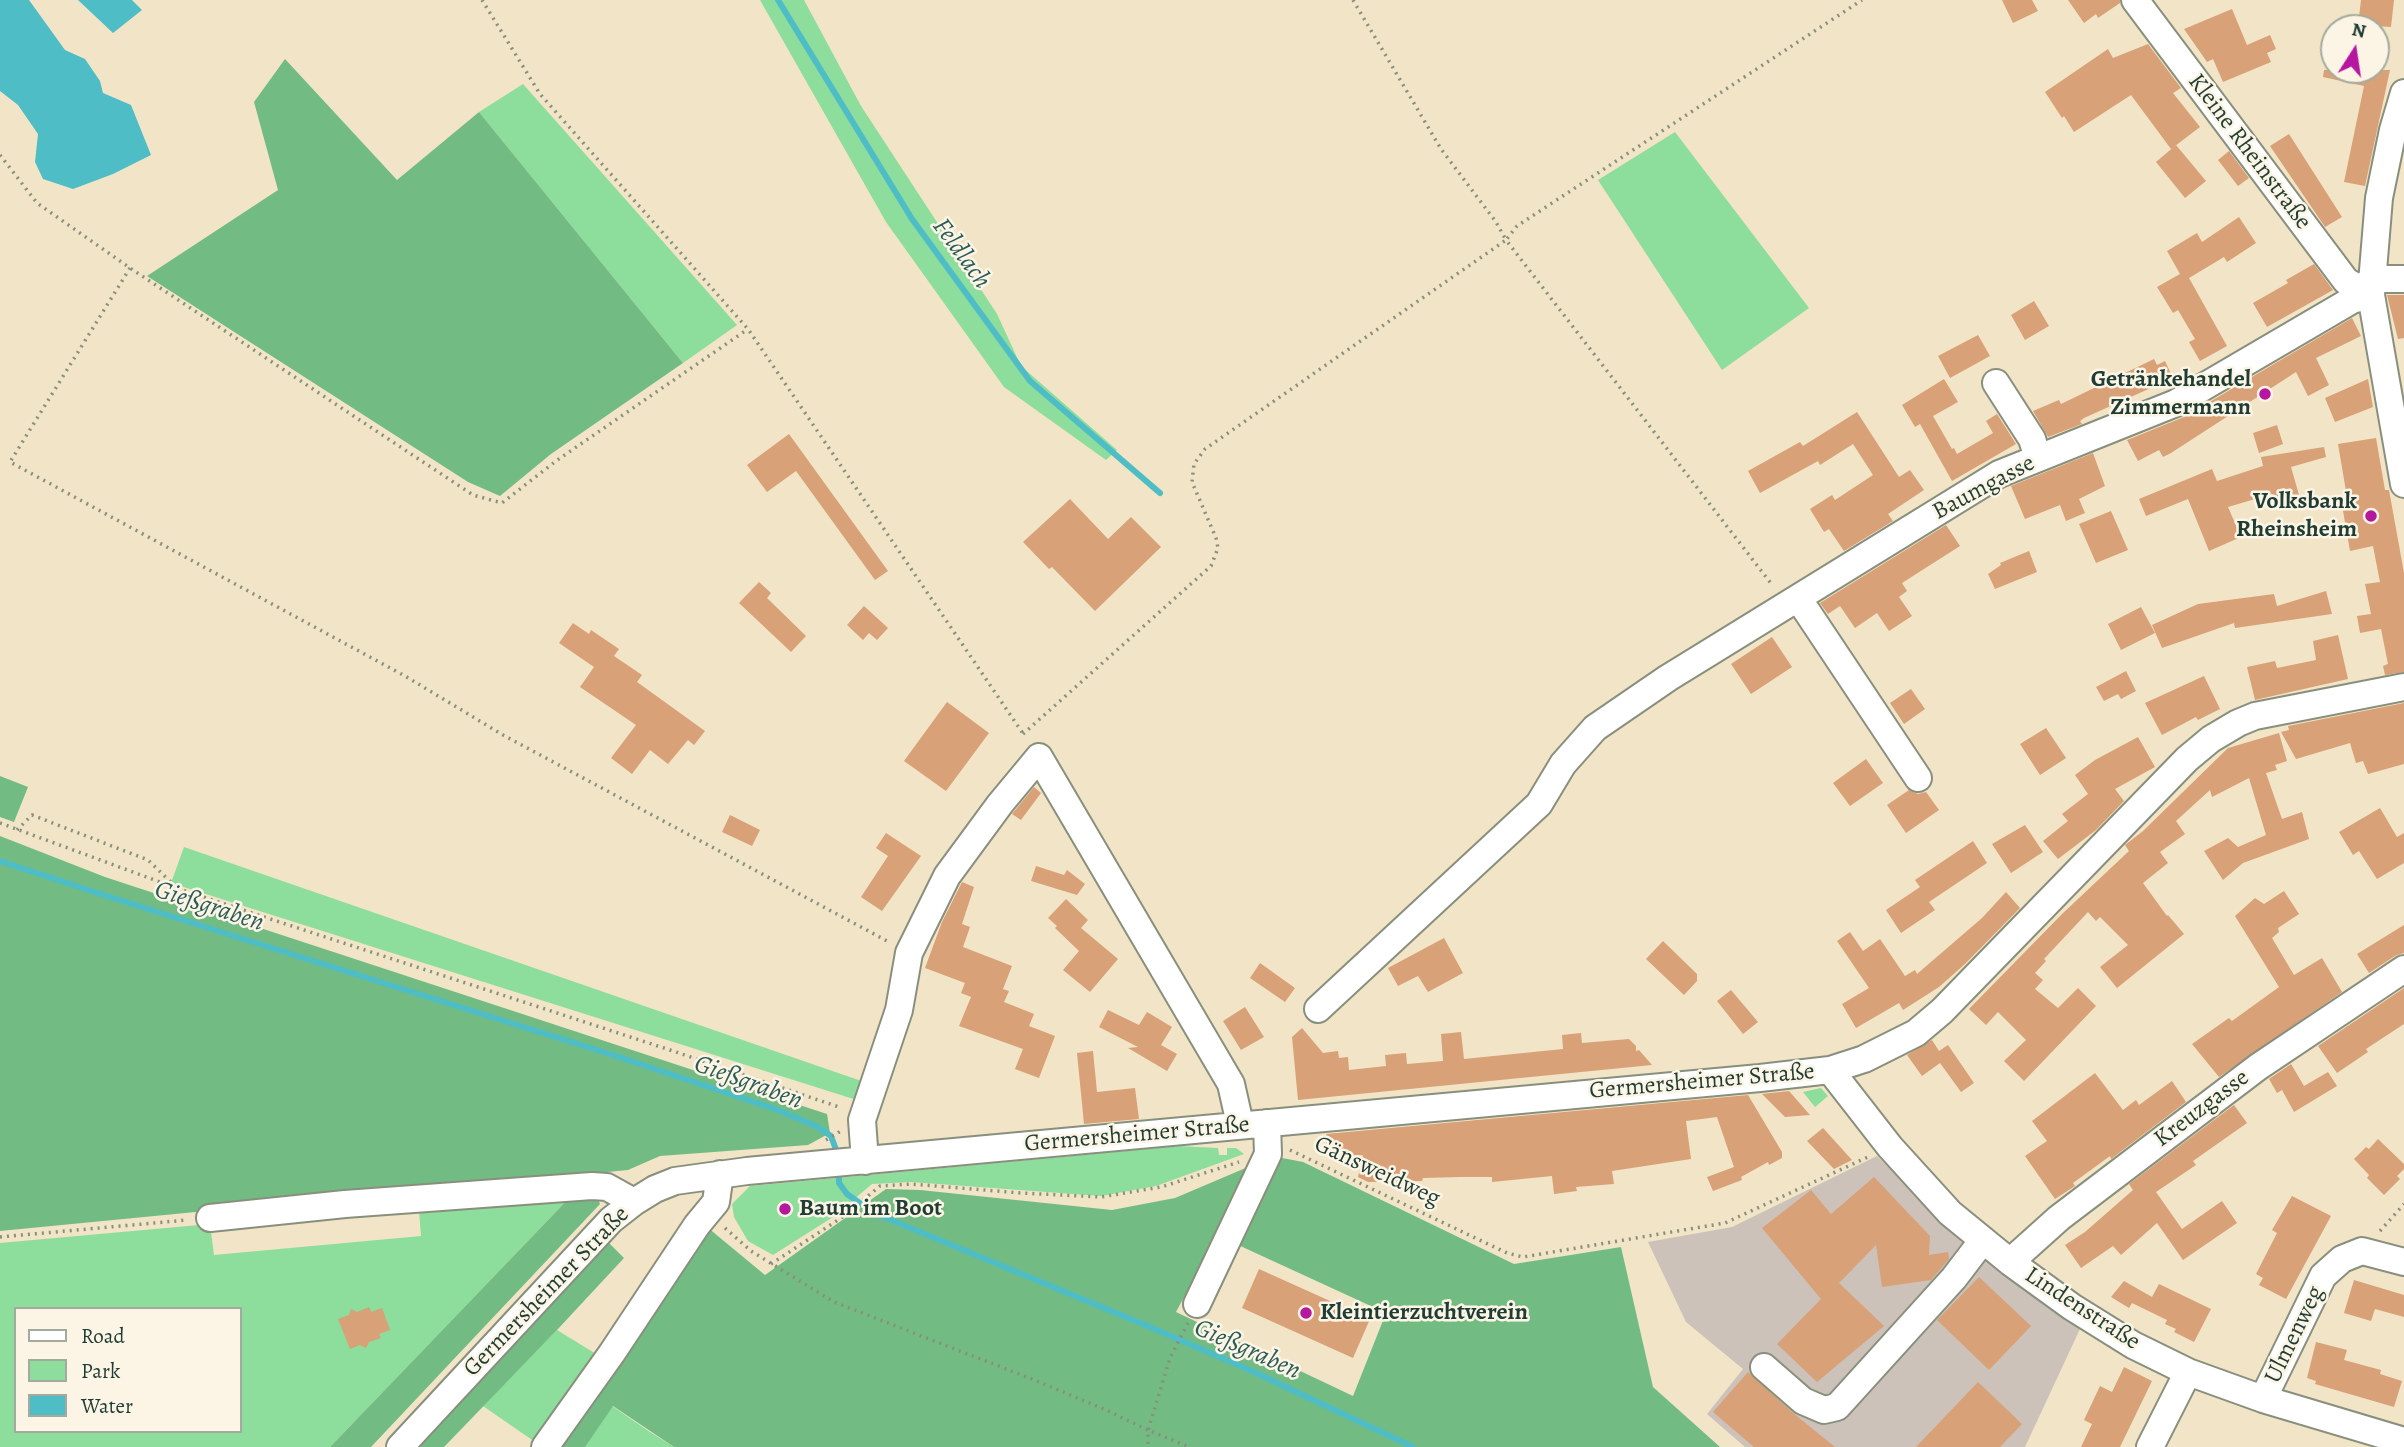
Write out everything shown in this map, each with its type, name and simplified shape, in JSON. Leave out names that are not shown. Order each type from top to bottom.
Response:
[{"type":"street","name":"Kleine Rheinstraße","points":[[2135,0],[2346,281],[2371,287]]},
{"type":"street","points":[[2404,93],[2393,130],[2379,198],[2371,287],[2404,484]]},
{"type":"street","points":[[2371,287],[2404,279]]},
{"type":"street","name":"Baumgasse","points":[[1318,1009],[1539,804],[1563,764],[1595,729],[1668,677],[1999,474],[2176,403],[2371,287]]},
{"type":"street","points":[[1996,383],[2032,439],[2038,458]]},
{"type":"street","points":[[1792,601],[1918,778]]},
{"type":"street","name":"Germersheimer Straße","points":[[400,1447],[611,1220],[655,1189],[675,1181],[823,1153],[860,1161],[1830,1070],[1864,1059],[1916,1033],[1942,1012],[2168,779],[2211,739],[2255,716],[2404,687]]},
{"type":"street","points":[[860,1161],[854,1124],[899,1010],[909,953],[947,876],[1000,804],[1039,757],[1231,1084],[1240,1124]]},
{"type":"street","name":"Kreuzgasse","points":[[2010,1262],[2059,1218],[2258,1067],[2404,969]]},
{"type":"street","name":"Lindenstraße","points":[[1830,1070],[1890,1147],[1950,1213],[2010,1262],[2103,1326],[2133,1345],[2188,1373],[2263,1399],[2404,1441]]},
{"type":"street","points":[[1197,1304],[1268,1154],[1267,1123]]},
{"type":"street","points":[[545,1447],[716,1202],[720,1174]]},
{"type":"street","points":[[210,1218],[345,1204],[592,1186],[607,1187],[634,1202]]},
{"type":"street","points":[[1764,1367],[1803,1401],[1824,1410],[1837,1407],[1954,1279],[1983,1240]]},
{"type":"street","points":[[2362,1251],[2404,1262]]},
{"type":"street","name":"Ulmenweg","points":[[2263,1399],[2323,1276],[2342,1259],[2362,1251]]},
{"type":"street","points":[[2150,1447],[2188,1373]]},
{"type":"path","points":[[482,0],[540,94],[748,329],[1039,757]]},
{"type":"path","points":[[1353,0],[1441,149],[1496,222],[1506,240],[1792,601]]},
{"type":"path","points":[[1023,734],[1212,566],[1218,548],[1216,538],[1192,482],[1194,464],[1205,449],[1506,240],[1517,226],[1528,218],[1861,0]]},
{"type":"path","points":[[0,155],[37,203],[130,268],[473,495],[502,503],[556,461],[748,329]]},
{"type":"path","points":[[130,268],[10,461],[405,676],[503,735],[909,953]]},
{"type":"path","points":[[17,830],[32,814],[148,860],[179,889]]},
{"type":"path","points":[[0,823],[179,889],[840,1107],[854,1124],[823,1153]]},
{"type":"path","name":"Gänsweidweg","points":[[771,1264],[844,1216],[880,1186],[911,1184],[1021,1194],[1101,1197],[1161,1187],[1251,1157],[1289,1149],[1507,1253],[1523,1256],[1725,1223],[1890,1147]]},
{"type":"path","points":[[2362,1251],[2404,1204]]},
{"type":"path","points":[[711,1208],[729,1232],[751,1251],[844,1306],[1032,1379],[1189,1447]]},
{"type":"path","points":[[0,1237],[210,1218]]},
{"type":"path","points":[[1148,1447],[1148,1430],[1170,1358],[1185,1329]]},
{"type":"shaded area","points":[[1877,1156],[1964,1241],[2080,1329],[2025,1447],[1745,1447],[1707,1414],[1743,1369],[1686,1322],[1648,1242],[1732,1227]]},
{"type":"green space","points":[[760,0],[804,0],[861,106],[997,314],[1021,366],[1117,450],[1106,460],[1004,387],[886,222]]},
{"type":"green space","points":[[285,59],[397,180],[479,112],[683,363],[551,454],[500,496],[468,482],[147,276],[278,190],[254,102]]},
{"type":"green space","points":[[523,84],[737,325],[683,363],[479,112]]},
{"type":"green space","points":[[1675,132],[1809,308],[1722,370],[1598,180]]},
{"type":"green space","points":[[0,776],[28,787],[14,822],[0,817]]},
{"type":"green space","points":[[0,836],[105,877],[827,1114],[830,1133],[808,1145],[660,1156],[628,1170],[0,1231]]},
{"type":"green space","points":[[184,847],[870,1084],[863,1102],[171,883]]},
{"type":"green space","points":[[1821,1088],[1828,1096],[1815,1107],[1803,1092]]},
{"type":"green space","points":[[1179,1146],[1218,1148],[1219,1155],[1227,1155],[1227,1148],[1236,1148],[1244,1154],[1156,1186],[1101,1196],[911,1182],[872,1184],[833,1217],[773,1255],[748,1241],[734,1217],[732,1204],[750,1186]]},
{"type":"green space","points":[[1277,1157],[1303,1162],[1514,1264],[1621,1247],[1653,1387],[1720,1447],[674,1447],[613,1406],[585,1447],[554,1447],[707,1227],[765,1275],[886,1189],[920,1190],[1112,1210],[1175,1198],[1255,1164],[1176,1312],[1353,1396],[1386,1313],[1236,1244]]},
{"type":"green space","points":[[575,1192],[330,1447],[0,1447],[0,1243],[210,1224],[214,1255],[421,1236],[419,1210]]},
{"type":"green space","points":[[575,1192],[598,1199],[600,1204],[371,1447],[330,1447]]},
{"type":"green space","points":[[608,1242],[624,1258],[557,1330],[444,1447],[415,1447]]},
{"type":"green space","points":[[557,1330],[601,1357],[538,1444],[483,1406]]},
{"type":"green space","points":[[612,1406],[650,1432],[674,1447],[554,1447]]},
{"type":"water","points":[[0,0],[29,0],[65,50],[85,59],[100,81],[103,93],[131,105],[151,155],[113,174],[73,189],[43,179],[35,162],[38,134],[18,105],[0,91]]},
{"type":"water","points":[[78,0],[132,0],[142,10],[113,33]]},
{"type":"building","points":[[2002,0],[2032,0],[2038,11],[2013,23]]},
{"type":"building","points":[[2068,0],[2120,0],[2120,3],[2098,18],[2096,14],[2084,23]]},
{"type":"building","points":[[2361,0],[2394,0],[2391,27],[2390,14],[2359,14]]},
{"type":"building","points":[[2232,9],[2247,45],[2270,35],[2276,49],[2267,53],[2271,62],[2223,82],[2213,59],[2207,62],[2184,29]]},
{"type":"building","points":[[2148,44],[2181,88],[2173,93],[2200,127],[2171,149],[2131,95],[2074,132],[2045,92],[2108,49],[2113,58]]},
{"type":"building","points":[[2355,84],[2387,84],[2365,186],[2344,182],[2364,86]]},
{"type":"building","points":[[2289,134],[2342,217],[2325,227],[2270,146]]},
{"type":"building","points":[[2176,145],[2206,181],[2185,198],[2156,162]]},
{"type":"building","points":[[2229,151],[2249,178],[2238,186],[2218,160]]},
{"type":"building","points":[[2239,217],[2256,243],[2227,262],[2224,257],[2189,278],[2227,346],[2200,361],[2189,342],[2195,339],[2178,310],[2173,313],[2157,287],[2180,274],[2167,251],[2197,233],[2202,242]]},
{"type":"building","points":[[2314,264],[2333,290],[2267,327],[2253,303]]},
{"type":"building","points":[[2387,295],[2404,295],[2404,338],[2398,339]]},
{"type":"building","points":[[2034,301],[2049,326],[2025,340],[2011,315]]},
{"type":"building","points":[[2352,318],[2361,336],[2316,358],[2329,385],[2308,396],[2296,372],[2171,453],[2163,457],[2159,450],[2138,461],[2127,440],[2184,417]]},
{"type":"building","points":[[1978,335],[1990,356],[1950,378],[1938,356]]},
{"type":"building","points":[[2154,359],[2157,365],[2165,361],[2173,378],[2084,418],[2080,421],[2082,424],[2048,437],[2033,411],[2059,400],[2061,404]]},
{"type":"building","points":[[1944,379],[1958,402],[1933,416],[1957,454],[1993,433],[1986,421],[1997,414],[2016,444],[1952,481],[1920,424],[1915,427],[1902,405]]},
{"type":"building","points":[[2368,379],[2373,407],[2335,422],[2325,398]]},
{"type":"building","points":[[1857,412],[1899,477],[1910,470],[1924,490],[1888,514],[1893,521],[1844,551],[1829,529],[1824,532],[1810,509],[1832,495],[1835,500],[1873,475],[1853,444],[1820,465],[1818,461],[1760,493],[1748,471],[1800,442],[1803,446]]},
{"type":"building","points":[[2277,425],[2283,444],[2259,453],[2253,433]]},
{"type":"building","points":[[789,434],[888,571],[875,580],[796,471],[767,492],[747,465]]},
{"type":"building","points":[[2376,438],[2385,490],[2389,490],[2404,573],[2404,672],[2385,675],[2383,666],[2388,664],[2381,629],[2360,633],[2357,616],[2371,614],[2365,584],[2380,582],[2373,546],[2350,551],[2341,499],[2347,497],[2338,444]]},
{"type":"building","points":[[2324,447],[2326,457],[2291,467],[2299,495],[2274,502],[2272,494],[2228,507],[2241,537],[2209,551],[2188,499],[2146,516],[2139,499],[2212,469],[2217,481],[2263,466],[2261,457]]},
{"type":"building","points":[[2093,453],[2105,486],[2079,499],[2085,513],[2066,521],[2060,505],[2025,519],[2011,486]]},
{"type":"building","points":[[1070,499],[1108,539],[1131,517],[1161,547],[1095,611],[1023,542]]},
{"type":"building","points":[[2111,511],[2128,550],[2096,563],[2079,524]]},
{"type":"building","points":[[1946,525],[1960,546],[1902,583],[1907,591],[1899,597],[1912,616],[1889,631],[1877,613],[1855,628],[1840,606],[1828,614],[1820,603]]},
{"type":"building","points":[[2029,551],[2037,572],[1995,589],[1988,574],[2001,565],[2000,563]]},
{"type":"building","points":[[759,582],[771,593],[767,598],[806,636],[791,652],[739,603]]},
{"type":"building","points":[[2326,591],[2332,614],[2235,628],[2234,623],[2162,648],[2152,625],[2198,604],[2274,594],[2277,606]]},
{"type":"building","points":[[864,606],[888,628],[877,640],[869,633],[863,640],[847,625]]},
{"type":"building","points":[[2141,607],[2155,633],[2121,650],[2108,624]]},
{"type":"building","points":[[573,623],[589,634],[591,630],[619,649],[614,656],[642,675],[637,682],[705,731],[694,745],[688,740],[668,764],[650,750],[632,774],[611,758],[636,725],[580,687],[594,667],[559,643]]},
{"type":"building","points":[[2338,635],[2348,679],[2255,700],[2247,667],[2275,661],[2277,668],[2316,660],[2313,641]]},
{"type":"building","points":[[1772,637],[1792,667],[1751,694],[1731,664]]},
{"type":"building","points":[[2126,671],[2136,691],[2121,699],[2118,694],[2104,701],[2096,687]]},
{"type":"building","points":[[2204,676],[2220,709],[2198,720],[2196,717],[2162,735],[2145,703]]},
{"type":"building","points":[[1911,689],[1925,709],[1904,724],[1890,703]]},
{"type":"building","points":[[947,702],[989,733],[946,791],[904,761]]},
{"type":"building","points":[[2404,703],[2404,764],[2368,774],[2363,761],[2356,763],[2350,743],[2296,759],[2281,732],[2289,730],[2288,726]]},
{"type":"building","points":[[2046,728],[2066,758],[2040,775],[2020,744]]},
{"type":"building","points":[[2279,733],[2287,761],[2275,765],[2277,770],[2266,773],[2282,819],[2302,812],[2309,839],[2243,863],[2223,880],[2204,851],[2228,838],[2238,847],[2266,835],[2249,778],[2212,797],[2210,790],[2176,821],[2185,834],[2160,852],[2168,863],[2143,883],[2184,934],[2117,988],[2100,967],[2128,945],[2100,917],[2096,921],[2088,912],[2044,959],[2046,961],[2035,973],[2043,980],[2035,989],[2058,1008],[2078,988],[2096,1006],[2024,1081],[2004,1061],[2026,1040],[1998,1012],[1986,1025],[1969,1009],[2062,914],[2129,851],[2125,845],[2143,831],[2228,748]]},
{"type":"building","points":[[2138,737],[2155,767],[2115,789],[2124,801],[2096,830],[2058,859],[2043,841],[2068,821],[2062,814],[2088,794],[2075,775],[2095,760]]},
{"type":"building","points":[[1866,759],[1883,783],[1850,806],[1833,783]]},
{"type":"building","points":[[1034,787],[1041,793],[1021,820],[1012,814]]},
{"type":"building","points":[[1909,790],[1918,794],[1926,792],[1939,810],[1906,833],[1887,805]]},
{"type":"building","points":[[2380,808],[2397,837],[2404,833],[2404,863],[2377,879],[2359,851],[2353,855],[2339,832]]},
{"type":"building","points":[[730,815],[760,830],[752,846],[722,832]]},
{"type":"building","points":[[2025,825],[2043,852],[2011,873],[1992,844]]},
{"type":"building","points":[[886,833],[921,856],[882,911],[861,897],[888,856],[876,848]]},
{"type":"building","points":[[1973,841],[1987,863],[1929,902],[1935,910],[1901,933],[1886,910],[1920,887],[1915,880]]},
{"type":"building","points":[[1036,866],[1064,875],[1067,870],[1085,884],[1077,895],[1031,881]]},
{"type":"building","points":[[962,882],[974,887],[962,924],[970,927],[963,947],[1012,966],[1003,989],[1009,991],[1004,1002],[1034,1014],[1029,1026],[1055,1036],[1039,1078],[1015,1069],[1023,1049],[959,1026],[971,997],[961,993],[965,983],[925,968],[942,922]]},
{"type":"building","points":[[2284,891],[2299,914],[2278,928],[2279,932],[2272,938],[2294,975],[2322,958],[2342,992],[2219,1077],[2192,1044],[2229,1018],[2232,1021],[2279,987],[2235,916],[2255,898],[2264,904]]},
{"type":"building","points":[[2006,892],[2020,908],[1965,964],[1939,987],[1903,1010],[1899,1003],[1856,1028],[1842,1004],[1869,988],[1837,941],[1850,932],[1863,951],[1880,939],[1905,976],[1915,970],[1917,974],[1982,918]]},
{"type":"building","points":[[1066,899],[1088,920],[1081,928],[1118,959],[1090,992],[1063,970],[1079,951],[1048,918]]},
{"type":"building","points":[[2404,925],[2404,953],[2369,973],[2357,954]]},
{"type":"building","points":[[1444,938],[1463,973],[1428,992],[1418,976],[1398,986],[1388,968]]},
{"type":"building","points":[[1663,941],[1697,974],[1697,981],[1684,995],[1646,959]]},
{"type":"building","points":[[1260,963],[1295,988],[1285,1002],[1250,978]]},
{"type":"building","points":[[2404,988],[2404,1024],[2366,1049],[2368,1052],[2337,1073],[2318,1046]]},
{"type":"building","points":[[1731,990],[1758,1022],[1743,1034],[1717,1001]]},
{"type":"building","points":[[1245,1007],[1264,1037],[1241,1050],[1223,1021]]},
{"type":"building","points":[[1108,1010],[1139,1025],[1147,1012],[1172,1027],[1161,1045],[1177,1054],[1167,1071],[1128,1048],[1138,1047],[1099,1027]]},
{"type":"building","points":[[1302,1028],[1323,1053],[1338,1051],[1339,1058],[1348,1057],[1349,1070],[1386,1066],[1385,1055],[1406,1053],[1407,1064],[1443,1061],[1441,1034],[1461,1032],[1464,1059],[1563,1049],[1562,1035],[1581,1033],[1582,1043],[1629,1039],[1636,1046],[1636,1051],[1639,1050],[1652,1065],[1298,1100],[1292,1037]]},
{"type":"building","points":[[1932,1040],[1939,1051],[1948,1045],[1974,1083],[1961,1092],[1940,1063],[1922,1076],[1907,1055]]},
{"type":"building","points":[[1093,1051],[1097,1092],[1135,1088],[1139,1119],[1084,1124],[1077,1053]]},
{"type":"building","points":[[2291,1064],[2304,1086],[2328,1072],[2337,1086],[2294,1112],[2282,1090],[2277,1093],[2269,1079]]},
{"type":"building","points":[[2095,1073],[2123,1110],[2136,1100],[2139,1105],[2172,1081],[2186,1102],[2111,1159],[2110,1156],[2073,1183],[2075,1186],[2055,1199],[2025,1156],[2047,1141],[2032,1121]]},
{"type":"building","points":[[1789,1091],[1810,1115],[1785,1117],[1762,1094]]},
{"type":"building","points":[[1748,1095],[1782,1152],[1782,1158],[1769,1165],[1768,1162],[1741,1177],[1742,1180],[1713,1191],[1707,1177],[1734,1167],[1717,1117],[1686,1121],[1691,1159],[1612,1171],[1614,1184],[1576,1187],[1577,1191],[1554,1194],[1552,1176],[1492,1182],[1492,1177],[1460,1177],[1368,1182],[1358,1177],[1363,1155],[1350,1156],[1350,1151],[1327,1153],[1326,1134]]},
{"type":"building","points":[[2234,1105],[2247,1123],[2193,1161],[2196,1165],[2156,1192],[2182,1229],[2222,1201],[2237,1223],[2183,1260],[2157,1223],[2121,1255],[2113,1246],[2081,1268],[2065,1245],[2085,1232],[2133,1190],[2129,1184]]},
{"type":"building","points":[[1823,1128],[1852,1160],[1834,1169],[1807,1141]]},
{"type":"building","points":[[2378,1139],[2404,1164],[2404,1169],[2397,1176],[2400,1179],[2384,1195],[2367,1178],[2369,1175],[2354,1159]]},
{"type":"building","points":[[1874,1177],[1930,1236],[1929,1255],[1948,1252],[1949,1259],[1931,1280],[1882,1287],[1876,1245],[1839,1283],[1884,1326],[1817,1382],[1777,1344],[1821,1299],[1762,1228],[1811,1190],[1831,1214]]},
{"type":"building","points":[[2292,1196],[2331,1216],[2286,1299],[2259,1285],[2263,1278],[2256,1274],[2277,1233],[2272,1230]]},
{"type":"building","name":"Kleintierzuchtverein","points":[[1259,1269],[1370,1319],[1353,1358],[1242,1308]]},
{"type":"building","points":[[1979,1277],[2031,1326],[1989,1370],[1937,1320]]},
{"type":"building","points":[[2354,1280],[2404,1295],[2404,1317],[2375,1309],[2371,1321],[2344,1313]]},
{"type":"building","points":[[2124,1281],[2152,1297],[2159,1284],[2211,1309],[2194,1342],[2174,1332],[2176,1329],[2165,1324],[2167,1320],[2132,1303],[2129,1308],[2111,1297]]},
{"type":"building","points":[[369,1307],[371,1312],[382,1308],[390,1330],[379,1334],[381,1338],[369,1342],[366,1348],[360,1345],[350,1349],[338,1319],[349,1315],[351,1309],[357,1312]]},
{"type":"building","points":[[2316,1342],[2347,1350],[2344,1360],[2381,1370],[2380,1374],[2402,1381],[2394,1407],[2315,1384],[2316,1381],[2307,1378]]},
{"type":"building","points":[[2124,1367],[2152,1381],[2120,1447],[2081,1447],[2092,1424],[2084,1420],[2100,1386],[2112,1392]]},
{"type":"building","points":[[1748,1372],[1835,1447],[1754,1447],[1713,1412]]},
{"type":"building","points":[[1978,1382],[2022,1424],[2000,1447],[1916,1447]]},
{"type":"waterway","name":"Feldlach","points":[[778,0],[912,219],[1030,381],[1160,493]]},
{"type":"waterway","name":"Gießgraben","points":[[0,861],[775,1109],[816,1126],[831,1136],[838,1155]]},
{"type":"waterway","name":"Gießgraben","points":[[839,1169],[839,1183],[847,1194],[874,1213],[1254,1372],[1413,1447]]},
{"type":"place","name":"Getränkehandel Zimmermann","points":[[2265,394]]},
{"type":"place","name":"Volksbank Rheinsheim","points":[[2371,516]]},
{"type":"place","name":"Baum im Boot","points":[[785,1209]]},
{"type":"place","name":"Kleintierzuchtverein","points":[[1306,1313]]}]
